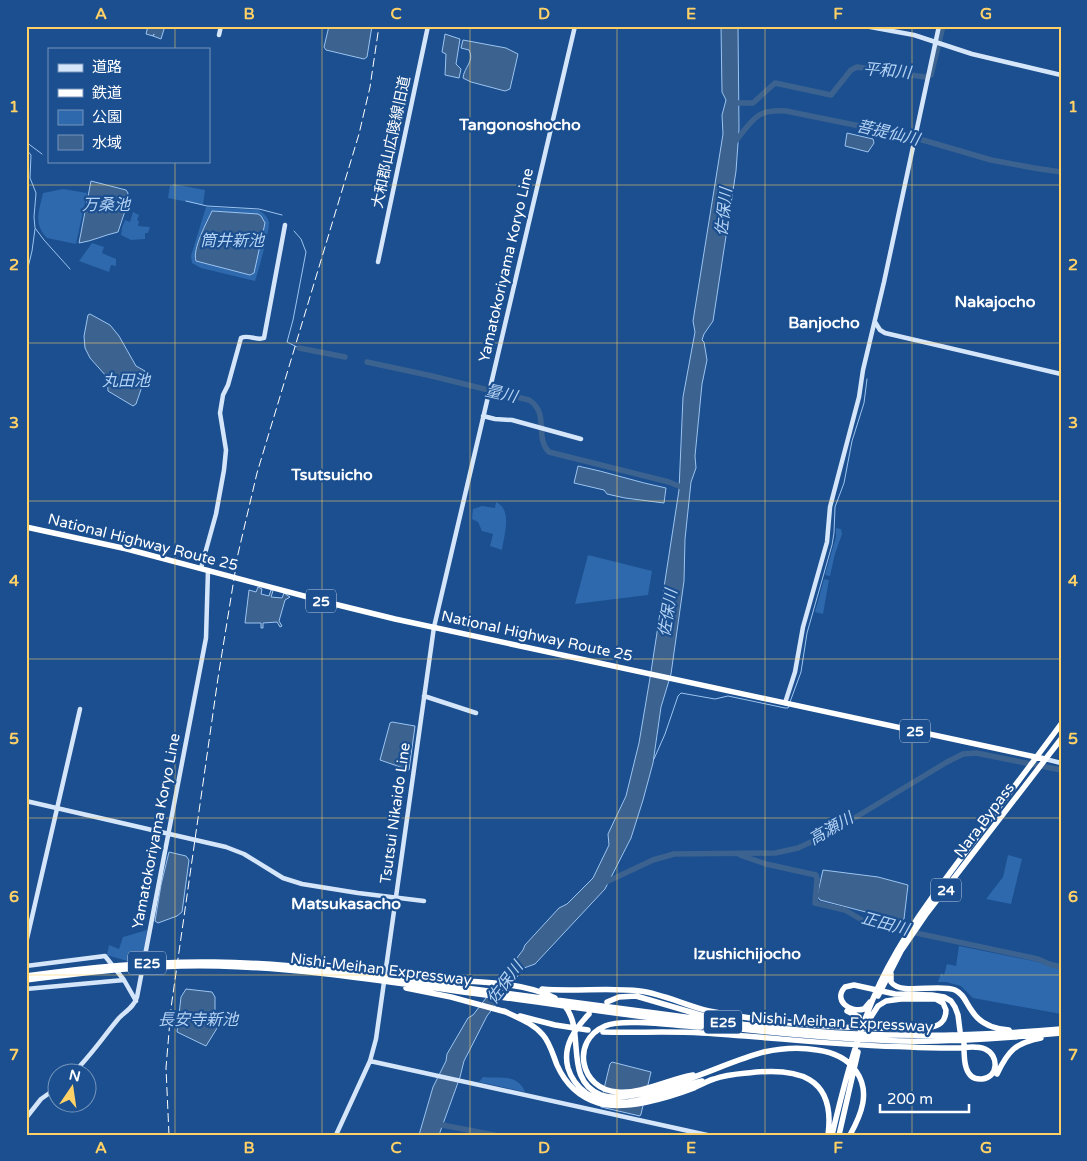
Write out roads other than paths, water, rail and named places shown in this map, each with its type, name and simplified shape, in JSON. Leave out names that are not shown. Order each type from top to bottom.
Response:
[{"type":"highway","name":"National Highway Route 25","points":[[26,527],[127,549],[334,604],[434,627],[1041,759]]},
{"type":"highway","name":"Nara Bypass","points":[[869,1020],[888,976],[908,941],[927,913],[1038,769],[1041,759],[1061,724]]},
{"type":"highway","name":"Nara Bypass","points":[[881,982],[918,916],[1031,766],[1061,739]]},
{"type":"highway","points":[[908,941],[890,978],[893,985],[911,997],[917,992],[941,996],[951,1001],[958,1015],[963,1039],[964,1060],[968,1072],[979,1079],[989,1076],[995,1068],[996,1062],[993,1055],[982,1048],[970,1047],[963,1039]]},
{"type":"highway","name":"Nishi-Meihan Expressway","points":[[26,976],[101,969],[193,964],[243,965],[323,972],[380,980]]},
{"type":"highway","name":"Nishi-Meihan Expressway","points":[[26,980],[101,969]]},
{"type":"highway","name":"Nishi-Meihan Expressway","points":[[323,972],[748,1029],[963,1039],[1061,1034]]},
{"type":"highway","points":[[391,980],[482,983],[563,991],[631,990],[650,993],[699,1008],[750,1017],[815,1024],[861,1034]]},
{"type":"highway","points":[[391,980],[539,1021],[586,1030]]},
{"type":"highway","points":[[861,1034],[860,1019],[840,1005],[837,993],[841,985],[849,981],[886,991],[903,993],[946,988],[955,990],[962,996],[979,1020],[996,1028],[1009,1030],[1061,1029]]},
{"type":"highway","points":[[873,987],[848,985],[842,990],[841,1001],[850,1009],[864,1009],[881,982]]},
{"type":"highway","name":"24","points":[[832,1135],[847,1077],[881,982]]},
{"type":"highway","points":[[523,988],[548,994],[566,1008],[574,1026],[580,1073],[593,1093]]},
{"type":"highway","points":[[861,1034],[869,1027],[928,1028],[939,1025],[946,1014],[942,1003],[917,992]]},
{"type":"highway","points":[[869,1020],[882,1003],[903,993]]},
{"type":"highway","points":[[607,1002],[619,997],[636,996],[698,1015],[777,1028]]},
{"type":"highway","points":[[589,1009],[570,1039],[566,1058],[573,1078],[582,1090],[593,1093],[657,1091],[730,1075],[769,1071],[798,1074],[814,1083],[826,1098],[829,1110],[828,1135]]},
{"type":"highway","name":"Nishi-Meihan Expressway","points":[[589,1009],[777,1028],[861,1034]]},
{"type":"highway","points":[[504,1012],[537,1029],[549,1043],[563,1075],[572,1087],[616,1102],[630,1101],[764,1052],[784,1049],[805,1049],[823,1051],[838,1056],[853,1067],[860,1077],[864,1089],[863,1104],[850,1135]]},
{"type":"highway","name":"24","points":[[839,1135],[858,1053],[869,1020]]},
{"type":"highway","points":[[593,1093],[586,1071],[584,1054],[591,1037],[606,1025],[625,1022],[748,1029]]},
{"type":"highway","name":"Nishi-Meihan Expressway","points":[[963,1039],[1061,1029]]},
{"type":"highway","points":[[603,1032],[703,1033],[852,1046],[963,1039]]},
{"type":"highway","points":[[963,1039],[962,1065],[964,1073],[972,1080],[983,1083],[995,1076],[1005,1057],[1018,1046],[1061,1034]]},
{"type":"street","points":[[219,35],[221,26]]},
{"type":"street","name":"大和郡山広陵線旧道","points":[[378,262],[428,26]]},
{"type":"street","name":"Yamatokoriyama Koryo Line","points":[[434,627],[575,26]]},
{"type":"street","points":[[865,26],[914,35],[972,54],[1061,75]]},
{"type":"street","points":[[788,703],[803,627],[825,550],[830,507],[859,396],[863,370],[917,132],[928,68],[938,42],[938,26]]},
{"type":"street","points":[[201,568],[216,514],[224,470],[225,446],[220,416],[223,395],[241,338],[245,336],[264,338],[286,225]]},
{"type":"street","points":[[875,322],[880,330],[885,333],[1061,374]]},
{"type":"street","points":[[483,416],[512,420],[581,440]]},
{"type":"street","name":"Yamatokoriyama Koryo Line","points":[[136,1001],[170,835],[206,638],[208,570]]},
{"type":"street","name":"Tsutsui Nikaido Line","points":[[336,1135],[370,1061],[377,1030],[434,627]]},
{"type":"street","points":[[424,696],[476,713]]},
{"type":"street","points":[[26,943],[80,709]]},
{"type":"street","points":[[1041,759],[1061,763]]},
{"type":"street","points":[[26,801],[235,851],[283,878],[294,882],[321,888],[424,901]]},
{"type":"street","points":[[26,966],[105,956],[124,980],[136,1001],[117,1020],[81,1064]]},
{"type":"street","points":[[26,989],[124,980]]},
{"type":"street","points":[[370,1061],[707,1135]]},
{"type":"street","points":[[26,1118],[41,1099],[48,1094]]},
{"type":"water","points":[[148,26],[165,26],[161,39],[146,34]]},
{"type":"water","points":[[329,26],[372,26],[367,57],[364,59],[326,50],[324,47]]},
{"type":"water","name":"佐保川","points":[[721,26],[738,26],[739,129],[736,171],[713,321],[702,340],[707,360],[702,384],[695,456],[696,468],[691,482],[685,539],[684,581],[671,674],[661,707],[653,763],[643,800],[631,838],[605,889],[535,964],[524,968],[487,1016],[464,1061],[439,1135],[419,1135],[433,1087],[446,1061],[447,1054],[468,1018],[473,1015],[525,945],[559,908],[567,904],[593,878],[609,845],[608,834],[626,796],[639,743],[679,490],[683,397],[695,332],[693,321],[723,134],[722,115],[726,100],[722,92]]},
{"type":"water","points":[[445,34],[460,39],[456,64],[461,69],[459,78],[445,75],[446,54],[442,52]]},
{"type":"water","points":[[463,40],[506,48],[518,54],[510,89],[505,91],[463,78],[471,54],[469,50],[461,48]]},
{"type":"water","points":[[847,133],[873,139],[874,143],[868,152],[845,146]]},
{"type":"water","name":"万桑池","points":[[91,181],[126,190],[128,193],[125,211],[118,232],[79,243]]},
{"type":"water","name":"筒井新池","points":[[212,211],[258,214],[261,216],[265,223],[254,273],[250,275],[196,261],[195,256],[198,243]]},
{"type":"water","name":"丸田池","points":[[90,314],[110,325],[119,336],[136,366],[145,371],[146,375],[136,404],[133,406],[108,391],[107,377],[90,358],[85,348],[84,336],[88,315]]},
{"type":"water","points":[[578,466],[666,488],[664,503],[607,494],[604,490],[574,483]]},
{"type":"water","points":[[258,587],[262,589],[261,594],[269,596],[271,590],[273,591],[271,597],[282,598],[284,593],[290,597],[285,600],[279,621],[282,626],[280,627],[277,622],[263,623],[263,628],[261,628],[261,623],[245,623],[249,590],[256,592]]},
{"type":"water","points":[[390,723],[415,726],[409,770],[380,760]]},
{"type":"water","points":[[169,852],[186,856],[189,860],[182,912],[177,916],[158,923],[155,921]]},
{"type":"water","points":[[823,870],[878,877],[908,885],[904,919],[900,921],[820,900],[817,896]]},
{"type":"water","name":"長安寺新池","points":[[186,989],[212,992],[215,997],[215,1010],[220,1019],[219,1025],[206,1046],[177,1032],[181,997]]},
{"type":"water","points":[[612,1062],[651,1072],[640,1116],[601,1107]]},
{"type":"waterway","name":"平和川","points":[[733,107],[735,103],[753,103],[775,83],[831,95],[851,70],[857,67],[925,77],[931,75],[943,26]]},
{"type":"waterway","name":"菩提仙川","points":[[734,143],[750,123],[761,114],[786,111],[909,136],[991,160],[1061,172]]},
{"type":"waterway","points":[[26,142],[42,154]]},
{"type":"waterway","points":[[26,149],[31,155],[30,178],[36,193],[35,228],[70,269]]},
{"type":"waterway","name":"量川","points":[[186,201],[207,206],[259,209],[282,215]]},
{"type":"waterway","points":[[26,276],[35,229]]},
{"type":"waterway","name":"量川","points":[[294,231],[301,239],[306,252],[287,342],[299,348]]},
{"type":"waterway","points":[[26,335],[28,338],[26,345]]},
{"type":"waterway","name":"量川","points":[[299,348],[345,357]]},
{"type":"waterway","name":"量川","points":[[367,362],[529,400],[539,412],[542,439],[549,452],[669,482],[686,489]]},
{"type":"waterway","points":[[790,702],[801,672],[807,633],[832,545],[835,507],[844,483],[852,441],[864,403],[867,379]]},
{"type":"waterway","points":[[654,759],[678,696],[681,693],[715,699],[728,696],[785,708],[789,706]]},
{"type":"waterway","name":"高瀬川","points":[[604,883],[653,860],[674,854],[775,853],[798,848],[828,834],[963,754],[976,753],[1061,770]]},
{"type":"waterway","name":"正田川","points":[[740,855],[766,864],[816,875],[815,903],[845,910],[862,920],[1038,959],[1061,967]]},
{"type":"waterway","points":[[437,1124],[494,1135]]},
{"type":"railway","points":[[169,1135],[166,1068],[171,1008],[218,678],[238,554],[257,473],[359,134],[370,87],[379,26]]},
{"type":"district","name":"Tangonoshocho","points":[[520,125]]},
{"type":"district","name":"Nakajocho","points":[[995,302]]},
{"type":"district","name":"Banjocho","points":[[824,323]]},
{"type":"district","name":"Tsutsuicho","points":[[332,475]]},
{"type":"district","name":"Matsukasacho","points":[[346,904]]},
{"type":"district","name":"Izushichijocho","points":[[747,954]]}]
